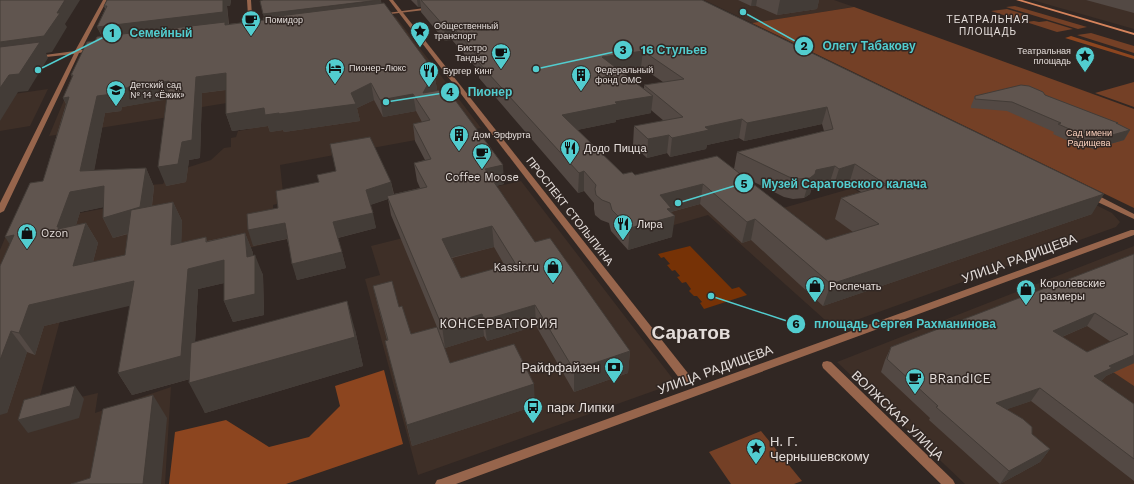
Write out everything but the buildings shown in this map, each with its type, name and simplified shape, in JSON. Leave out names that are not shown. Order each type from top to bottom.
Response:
[{"type":"main road","points":[[1018,0],[1134,34]]},
{"type":"street","points":[[0,211],[105,0]]},
{"type":"street","points":[[248,0],[250,31]]},
{"type":"street","name":"ПРОСПЕКТ СТОЛЫПИНА","points":[[391,0],[687,380]]},
{"type":"street","points":[[380,15],[439,8]]},
{"type":"street","points":[[243,32],[258,30]]},
{"type":"street","points":[[29,58],[97,49]]},
{"type":"street","points":[[1088,194],[1134,217]]},
{"type":"street","name":"УЛИЦА РАДИЩЕВА","points":[[441,484],[1134,232]]},
{"type":"street","name":"ВОЛЖСКАЯ УЛИЦА","points":[[827,365],[949,484]]},
{"type":"shaded area","points":[[704,0],[834,0],[854,7],[752,23]]},
{"type":"shaded area","points":[[1032,0],[1134,0],[1134,29]]},
{"type":"shaded area","points":[[392,16],[396,17],[481,128],[280,165],[284,202],[273,205],[273,242],[221,255],[70,283],[37,407],[98,393],[95,413],[171,387],[165,484],[0,484],[0,250],[10,226],[112,207],[116,187],[163,184],[166,178],[186,168],[211,160],[224,148],[231,147],[231,138],[236,137],[238,131],[250,129],[248,106],[227,103],[171,112],[169,117],[49,136],[67,93]]},
{"type":"shaded area","points":[[1071,36],[1134,56],[1134,59],[1065,38]]},
{"type":"shaded area","points":[[48,89],[30,126],[0,131],[0,96]]},
{"type":"shaded area","points":[[908,111],[1112,213],[1120,222],[1116,227],[834,328],[708,215],[674,225],[641,192],[776,210],[853,188],[895,216]]},
{"type":"shaded area","points":[[521,181],[676,383],[418,475],[365,279],[380,275],[371,246],[463,223],[449,197]]},
{"type":"shaded area","points":[[690,246],[732,289],[739,287],[747,295],[704,309],[700,303],[702,302],[697,296],[694,296],[689,291],[691,289],[686,282],[682,283],[677,277],[680,276],[675,270],[672,271],[667,265],[670,264],[664,257],[661,258],[658,254]]},
{"type":"shaded area","points":[[1134,246],[1134,484],[965,484],[837,362]]},
{"type":"shaded area","points":[[384,370],[403,444],[286,484],[169,484],[175,432],[226,420],[269,447],[309,437],[340,406],[335,386]]},
{"type":"green space","points":[[1015,6],[1087,27],[1078,29],[1006,7]]},
{"type":"green space","name":"Сад имени Радищева","points":[[854,7],[1134,109],[1134,208],[752,23]]},
{"type":"green space","points":[[1007,9],[1030,16],[1022,17],[1027,19],[1019,20],[991,11]]},
{"type":"green space","points":[[1047,21],[1073,29],[1057,32],[1026,22]]},
{"type":"green space","points":[[1091,33],[1134,46],[1134,53],[1077,35]]},
{"type":"green space","points":[[1134,82],[1134,107],[1095,93]]},
{"type":"green space","points":[[1134,363],[1134,386],[1113,372]]},
{"type":"green space","points":[[761,431],[802,481],[794,484],[731,484],[709,452]]},
{"type":"place","name":"Олегу Табакову","points":[[743,12]]},
{"type":"place","name":"Помидор","points":[[251,37]]},
{"type":"place","name":"Общественный транспорт","points":[[420,48]]},
{"type":"place","name":"16 Стульев","points":[[536,69]]},
{"type":"place","name":"Семейный","points":[[38,70]]},
{"type":"place","name":"Бистро Тандыр","points":[[501,70]]},
{"type":"place","name":"Театральная площадь","points":[[1085,73]]},
{"type":"place","name":"Пионер-Люкс","points":[[335,85]]},
{"type":"place","name":"Бургер Кинг","points":[[429,88]]},
{"type":"place","name":"Федеральный фонд ОМС","points":[[581,92]]},
{"type":"place","name":"Пионер","points":[[386,102]]},
{"type":"place","name":"Детский сад № 14 «Ёжик»","points":[[116,107]]},
{"type":"place","name":"Дом Эрфурта","points":[[459,152]]},
{"type":"place","name":"Додо Пицца","points":[[570,165]]},
{"type":"place","name":"Coffee Moose","points":[[482,170]]},
{"type":"place","name":"Музей Саратовского калача","points":[[678,203]]},
{"type":"place","name":"Лира","points":[[623,241]]},
{"type":"place","name":"Ozon","points":[[27,250]]},
{"type":"place","name":"Kassir.ru","points":[[553,284]]},
{"type":"place","name":"площадь Сергея Рахманинова","points":[[711,296]]},
{"type":"place","name":"Роспечать","points":[[815,303]]},
{"type":"place","name":"Королевские размеры","points":[[1026,306]]},
{"type":"place","name":"Райффайзен","points":[[614,384]]},
{"type":"place","name":"BRandICE","points":[[915,395]]},
{"type":"place","name":"парк Липки","points":[[533,424]]},
{"type":"place","name":"Н. Г. Чернышевскому","points":[[756,465]]},
{"type":"district","name":"ТЕАТРАЛЬНАЯ ПЛОЩАДЬ","points":[[988,24]]},
{"type":"district","name":"КОНСЕРВАТОРИЯ","points":[[499,324]]},
{"type":"district","name":"Саратов","points":[[691,332]]}]
